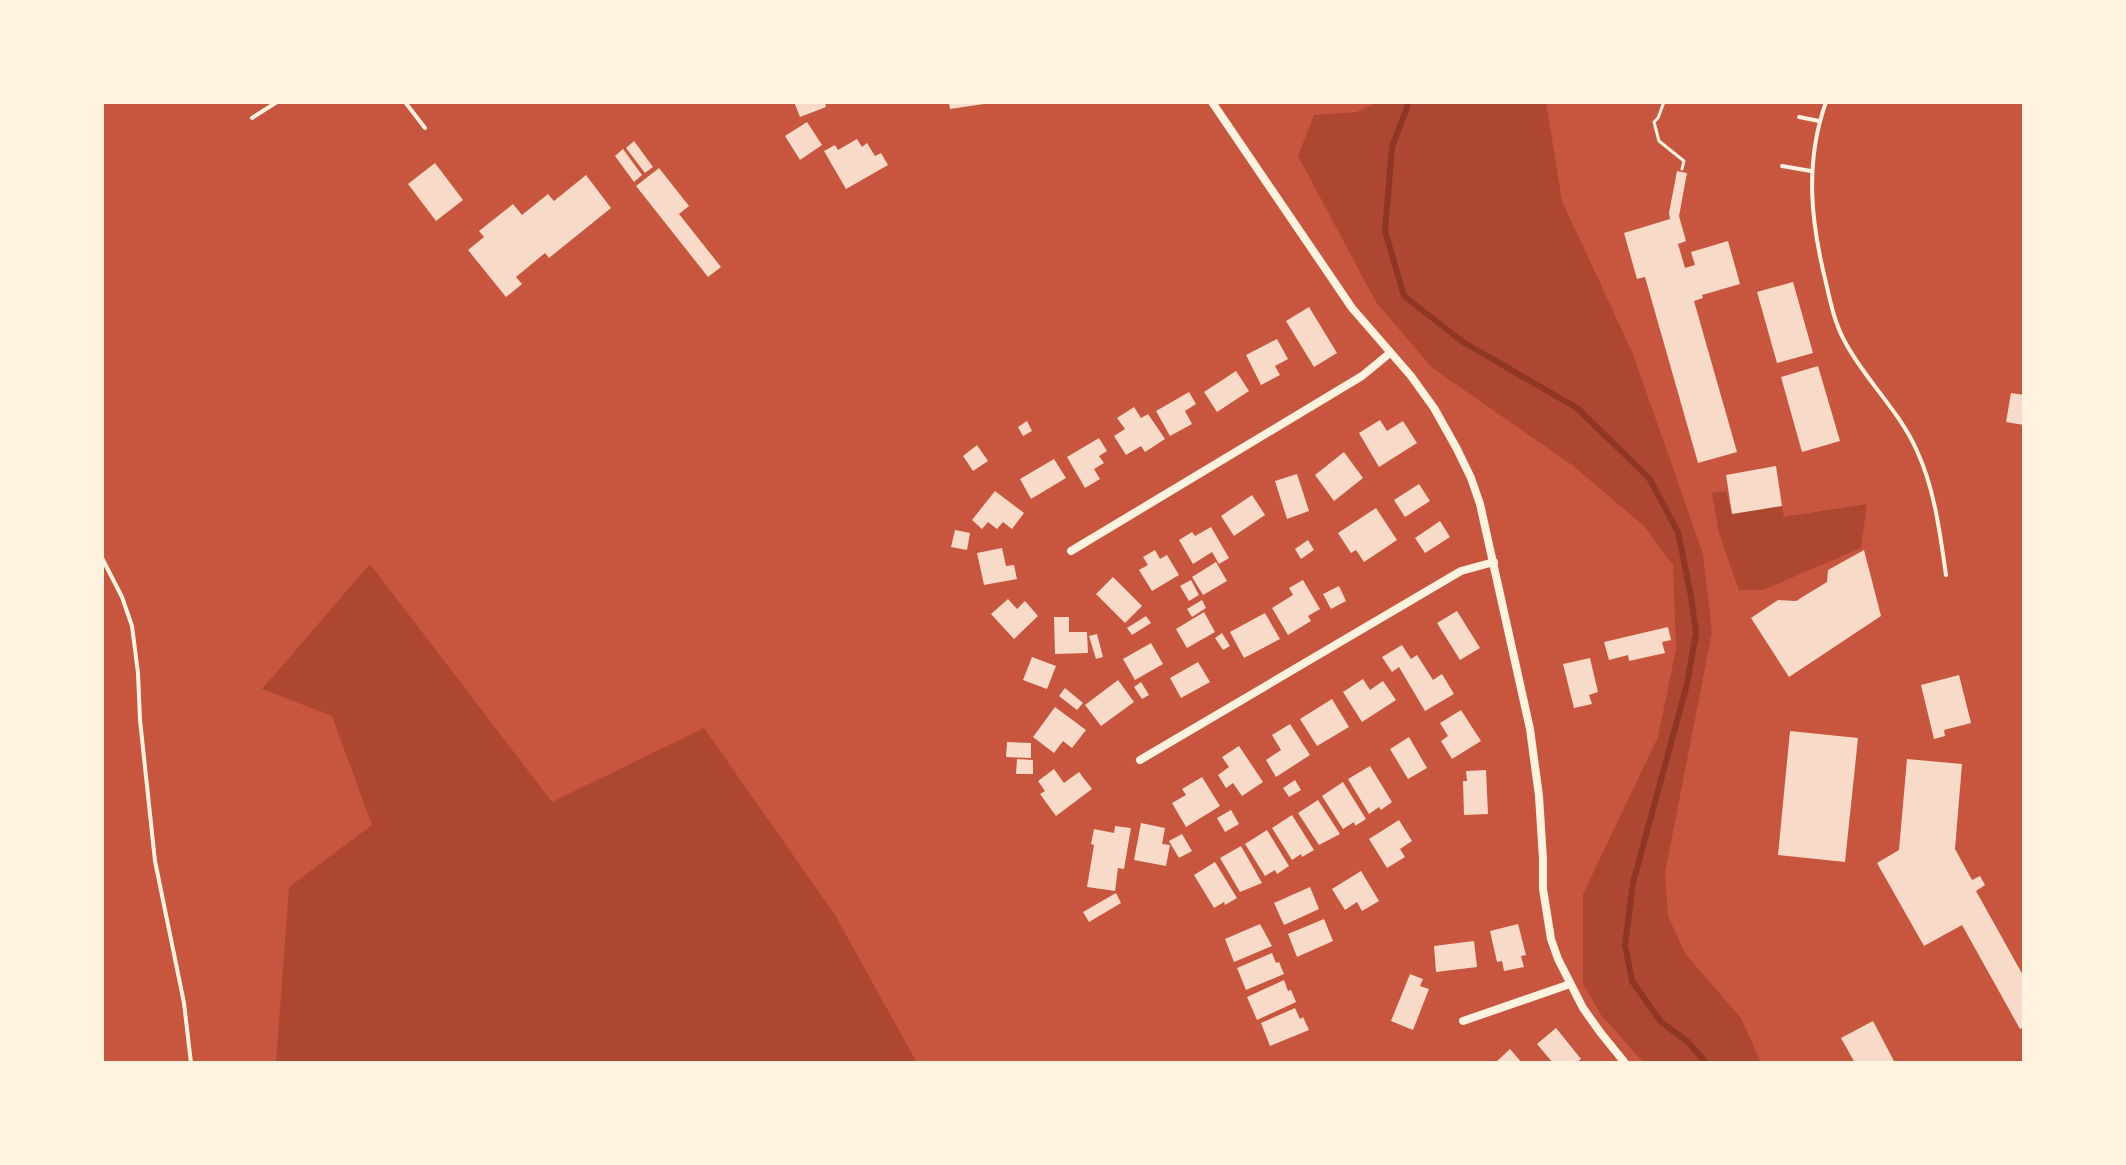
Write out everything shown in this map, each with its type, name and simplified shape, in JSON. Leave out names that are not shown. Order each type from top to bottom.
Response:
[{"type":"street","points":[[1212,102],[1332,281],[1434,408],[1471,478],[1494,562],[1534,752],[1543,889],[1551,939],[1570,984],[1600,1032],[1625,1063]]},
{"type":"street","points":[[1071,551],[1362,376],[1390,353]]},
{"type":"street","points":[[1140,760],[1461,571],[1494,562]]},
{"type":"street","points":[[1463,1021],[1570,984]]},
{"type":"lane","points":[[252,118],[277,102]]},
{"type":"lane","points":[[405,102],[425,128]]},
{"type":"lane","points":[[1826,102],[1819,121],[1811,171],[1821,266],[1834,316],[1844,340],[1918,452],[1933,500],[1946,575]]},
{"type":"lane","points":[[1799,117],[1819,121]]},
{"type":"lane","points":[[1782,166],[1811,171]]},
{"type":"lane","points":[[102,558],[122,597],[132,626],[155,861],[184,1003],[191,1063]]},
{"type":"path","points":[[1664,102],[1654,122],[1659,141],[1684,161],[1682,169]]},
{"type":"shaded area","points":[[1377,102],[1546,102],[1562,201],[1633,354],[1703,554],[1712,632],[1665,873],[1668,916],[1686,955],[1741,1018],[1761,1063],[1644,1063],[1601,1015],[1583,984],[1583,894],[1658,737],[1676,649],[1673,565],[1644,526],[1572,465],[1431,367],[1376,302],[1298,156],[1314,115],[1357,112]]},
{"type":"shaded area","points":[[1726,491],[1732,514],[1782,506],[1784,517],[1867,504],[1861,548],[1763,590],[1739,590],[1719,533],[1712,493]]},
{"type":"shaded area","points":[[370,564],[552,802],[704,728],[835,915],[917,1063],[276,1063],[289,887],[372,825],[332,716],[262,689]]},
{"type":"building","points":[[794,102],[825,102],[826,107],[800,117]]},
{"type":"building","points":[[949,102],[984,102],[984,104],[950,109]]},
{"type":"building","points":[[807,122],[822,145],[800,160],[785,136]]},
{"type":"building","points":[[857,139],[862,147],[867,143],[875,156],[881,153],[888,165],[846,189],[824,151],[835,145],[838,150]]},
{"type":"building","points":[[634,141],[653,167],[645,173],[626,148]]},
{"type":"building","points":[[623,149],[642,175],[634,182],[615,156]]},
{"type":"building","points":[[435,163],[463,200],[436,221],[408,184]]},
{"type":"building","points":[[659,168],[689,206],[679,214],[721,267],[708,277],[636,186]]},
{"type":"building","points":[[1677,171],[1687,173],[1679,216],[1686,241],[1678,244],[1685,268],[1695,265],[1691,252],[1728,241],[1740,284],[1702,295],[1703,298],[1694,301],[1737,452],[1698,463],[1645,277],[1637,279],[1624,233],[1670,219]]},
{"type":"building","points":[[586,175],[611,208],[549,258],[545,253],[516,277],[522,284],[506,297],[468,250],[484,237],[479,231],[513,204],[522,215],[548,194],[554,201]]},
{"type":"building","points":[[1793,282],[1813,353],[1777,363],[1757,292]]},
{"type":"building","points":[[1309,307],[1337,353],[1314,367],[1286,321]]},
{"type":"building","points":[[1277,339],[1288,359],[1275,366],[1280,375],[1261,385],[1246,355]]},
{"type":"building","points":[[1818,366],[1840,441],[1802,452],[1781,377]]},
{"type":"building","points":[[1236,371],[1249,391],[1217,412],[1204,392]]},
{"type":"building","points":[[1189,392],[1196,404],[1185,411],[1192,424],[1170,436],[1156,411]]},
{"type":"building","points":[[2011,393],[2024,395],[2024,425],[2006,422]]},
{"type":"building","points":[[1134,407],[1141,418],[1148,414],[1165,439],[1145,452],[1141,446],[1126,455],[1114,436],[1125,429],[1117,418]]},
{"type":"building","points":[[1380,420],[1387,431],[1403,421],[1417,443],[1379,467],[1359,433]]},
{"type":"building","points":[[1027,421],[1032,431],[1023,436],[1018,427]]},
{"type":"building","points":[[1099,438],[1107,451],[1099,456],[1104,463],[1094,469],[1100,479],[1085,488],[1067,457]]},
{"type":"building","points":[[977,445],[988,461],[973,471],[963,456]]},
{"type":"building","points":[[1344,452],[1363,478],[1334,501],[1315,475]]},
{"type":"building","points":[[1054,459],[1066,478],[1031,499],[1020,479]]},
{"type":"building","points":[[1776,466],[1782,506],[1732,514],[1726,475]]},
{"type":"building","points":[[1297,474],[1309,511],[1287,519],[1275,481]]},
{"type":"building","points":[[1419,484],[1430,501],[1405,517],[1394,500]]},
{"type":"building","points":[[995,491],[1024,513],[1012,529],[1003,522],[997,529],[988,522],[982,529],[972,520]]},
{"type":"building","points":[[1252,495],[1265,515],[1234,536],[1221,516]]},
{"type":"building","points":[[1376,508],[1397,540],[1364,562],[1356,550],[1351,553],[1338,533]]},
{"type":"building","points":[[1440,521],[1450,537],[1425,553],[1415,538]]},
{"type":"building","points":[[1211,527],[1229,558],[1219,564],[1212,552],[1193,564],[1179,540],[1192,532],[1195,536]]},
{"type":"building","points":[[955,530],[970,533],[967,550],[951,547]]},
{"type":"building","points":[[1308,540],[1314,550],[1301,559],[1295,549]]},
{"type":"building","points":[[1002,548],[1006,566],[1014,565],[1017,579],[984,585],[977,553]]},
{"type":"building","points":[[1155,550],[1160,559],[1167,555],[1179,575],[1152,591],[1139,570],[1148,565],[1143,557]]},
{"type":"building","points":[[1864,550],[1881,616],[1789,677],[1751,618],[1778,600],[1796,601],[1827,582],[1828,570]]},
{"type":"building","points":[[1216,562],[1227,581],[1203,595],[1192,577]]},
{"type":"building","points":[[1113,577],[1142,606],[1125,623],[1096,594]]},
{"type":"building","points":[[1191,580],[1199,595],[1189,601],[1180,586]]},
{"type":"building","points":[[1303,580],[1320,609],[1308,616],[1311,621],[1288,635],[1272,608],[1293,595],[1289,588]]},
{"type":"building","points":[[1339,586],[1346,601],[1331,609],[1323,594]]},
{"type":"building","points":[[1008,599],[1017,609],[1025,601],[1038,616],[1014,639],[991,614]]},
{"type":"building","points":[[1202,600],[1206,608],[1192,617],[1187,609]]},
{"type":"building","points":[[1457,611],[1480,648],[1460,660],[1437,623]]},
{"type":"building","points":[[1204,612],[1215,632],[1187,648],[1176,629]]},
{"type":"building","points":[[1265,613],[1280,639],[1244,658],[1230,632]]},
{"type":"building","points":[[1146,616],[1151,623],[1132,635],[1127,628]]},
{"type":"building","points":[[1054,617],[1069,617],[1069,632],[1087,632],[1088,653],[1055,654]]},
{"type":"building","points":[[1668,627],[1671,640],[1662,642],[1665,653],[1629,661],[1628,655],[1609,660],[1604,642]]},
{"type":"building","points":[[1222,633],[1230,646],[1223,650],[1215,638]]},
{"type":"building","points":[[1097,634],[1103,657],[1096,659],[1089,636]]},
{"type":"building","points":[[1151,643],[1163,664],[1135,680],[1123,659]]},
{"type":"building","points":[[1402,645],[1411,659],[1417,655],[1433,680],[1442,674],[1454,694],[1425,711],[1399,667],[1392,672],[1382,657]]},
{"type":"building","points":[[1032,657],[1056,666],[1047,689],[1023,680]]},
{"type":"building","points":[[1590,658],[1598,692],[1589,695],[1592,704],[1574,708],[1563,664]]},
{"type":"building","points":[[1198,662],[1210,682],[1181,698],[1170,678]]},
{"type":"building","points":[[1959,675],[1971,723],[1944,730],[1945,736],[1934,739],[1921,685]]},
{"type":"building","points":[[1363,679],[1370,690],[1383,681],[1396,700],[1362,722],[1343,692]]},
{"type":"building","points":[[1118,680],[1134,702],[1101,726],[1085,705]]},
{"type":"building","points":[[1141,682],[1149,695],[1142,699],[1134,687]]},
{"type":"building","points":[[1065,688],[1083,703],[1077,710],[1059,696]]},
{"type":"building","points":[[1332,699],[1349,727],[1317,746],[1300,719]]},
{"type":"building","points":[[1055,707],[1086,730],[1072,748],[1063,741],[1054,753],[1033,737]]},
{"type":"building","points":[[1461,710],[1481,741],[1452,759],[1441,741],[1448,736],[1440,723]]},
{"type":"building","points":[[1290,724],[1310,755],[1276,777],[1266,760],[1281,750],[1272,735]]},
{"type":"building","points":[[1790,731],[1858,738],[1845,862],[1778,855]]},
{"type":"building","points":[[1409,737],[1427,768],[1408,779],[1390,749]]},
{"type":"building","points":[[1007,742],[1031,743],[1031,758],[1006,757]]},
{"type":"building","points":[[1239,746],[1263,782],[1242,796],[1233,783],[1226,788],[1218,775],[1229,767],[1222,757]]},
{"type":"building","points":[[1017,759],[1033,760],[1033,774],[1016,774]]},
{"type":"building","points":[[1907,759],[1962,764],[1955,849],[1972,880],[1980,876],[1985,885],[1976,891],[2024,977],[2024,1027],[2020,1029],[1962,925],[1924,946],[1877,863],[1899,850]]},
{"type":"building","points":[[1370,766],[1392,802],[1369,814],[1348,779]]},
{"type":"building","points":[[1054,769],[1064,783],[1079,772],[1092,789],[1056,816],[1040,794],[1045,791],[1038,781]]},
{"type":"building","points":[[1486,770],[1488,814],[1464,815],[1463,781],[1467,781],[1466,771]]},
{"type":"building","points":[[1202,777],[1220,806],[1186,827],[1172,803],[1186,795],[1182,789]]},
{"type":"building","points":[[1295,780],[1301,790],[1289,797],[1283,788]]},
{"type":"building","points":[[1343,782],[1366,819],[1343,829],[1322,796]]},
{"type":"building","points":[[1318,800],[1340,834],[1319,845],[1298,813]]},
{"type":"building","points":[[1231,810],[1239,824],[1225,832],[1217,818]]},
{"type":"building","points":[[1292,815],[1314,850],[1292,860],[1272,828]]},
{"type":"building","points":[[1399,820],[1412,841],[1400,849],[1405,857],[1387,868],[1369,839]]},
{"type":"building","points":[[1141,823],[1165,828],[1162,844],[1170,845],[1166,866],[1134,860]]},
{"type":"building","points":[[1115,826],[1131,828],[1124,869],[1118,868],[1115,891],[1087,887],[1094,829],[1114,833]]},
{"type":"building","points":[[1267,830],[1289,866],[1277,874],[1275,870],[1265,876],[1245,844]]},
{"type":"building","points":[[1182,834],[1192,851],[1179,858],[1169,841]]},
{"type":"building","points":[[1241,846],[1262,883],[1240,892],[1220,858]]},
{"type":"building","points":[[1215,862],[1237,898],[1214,908],[1194,875]]},
{"type":"building","points":[[1361,871],[1379,901],[1362,911],[1357,902],[1345,910],[1332,889]]},
{"type":"building","points":[[1310,887],[1319,909],[1284,925],[1274,903]]},
{"type":"building","points":[[1116,893],[1121,903],[1089,922],[1083,912]]},
{"type":"building","points":[[1324,919],[1333,941],[1297,957],[1288,934]]},
{"type":"building","points":[[1260,924],[1272,946],[1234,962],[1225,939]]},
{"type":"building","points":[[1518,924],[1526,955],[1521,956],[1524,967],[1504,971],[1502,961],[1497,962],[1490,931]]},
{"type":"building","points":[[1474,941],[1477,967],[1436,972],[1434,946]]},
{"type":"building","points":[[1272,953],[1284,974],[1246,990],[1237,968]]},
{"type":"building","points":[[1410,974],[1423,979],[1420,986],[1429,989],[1413,1030],[1391,1021]]},
{"type":"building","points":[[1284,980],[1296,1002],[1257,1020],[1247,997]]},
{"type":"building","points":[[1295,1008],[1309,1030],[1270,1046],[1261,1023]]},
{"type":"building","points":[[1873,1021],[1895,1063],[1855,1063],[1841,1038]]},
{"type":"building","points":[[1556,1028],[1581,1059],[1576,1063],[1553,1063],[1537,1044]]},
{"type":"building","points":[[1510,1049],[1522,1063],[1495,1063]]},
{"type":"waterway","points":[[1409,102],[1392,147],[1385,231],[1404,296],[1463,342],[1577,408],[1649,478],[1678,532],[1696,633],[1687,684],[1633,883],[1625,945],[1632,981],[1661,1022],[1688,1042],[1706,1063]]}]
